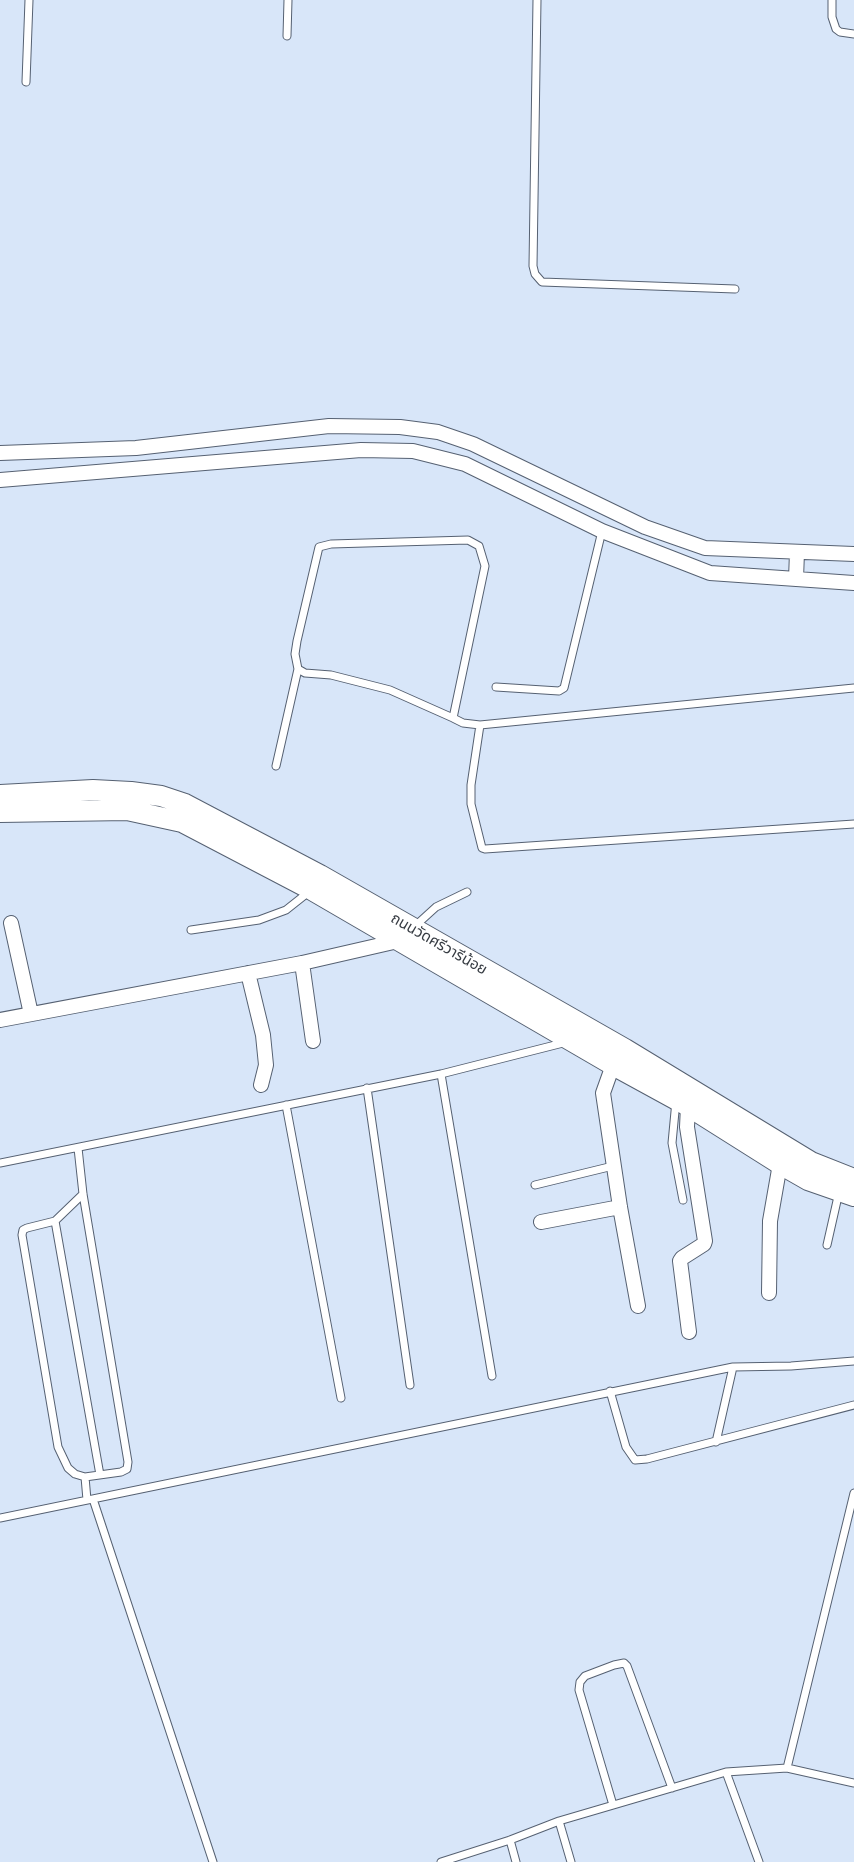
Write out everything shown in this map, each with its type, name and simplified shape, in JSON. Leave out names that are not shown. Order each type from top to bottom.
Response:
[{"type":"main road","name":"ถนนวัดศรีวารีน้อย","points":[[0,794],[112,791],[160,796],[184,804],[320,875],[405,935],[572,1041],[682,1103],[780,1164],[808,1180],[849,1189]]},
{"type":"main road","name":"ถนนวัดศรีวารีน้อย","points":[[0,812],[127,810],[157,815],[182,822],[625,1049],[811,1162],[849,1189]]},
{"type":"street","points":[[0,453],[136,448],[329,426],[400,427],[438,432],[473,444],[645,527],[705,548],[854,554]]},
{"type":"street","points":[[136,448],[137,469]]},
{"type":"street","points":[[0,480],[362,450],[413,451],[465,464],[602,531],[710,574],[854,583]]},
{"type":"street","points":[[796,579],[797,552]]},
{"type":"street","points":[[11,922],[31,1014]]},
{"type":"street","points":[[0,1020],[302,962],[405,935]]},
{"type":"street","points":[[302,962],[313,1041]]},
{"type":"street","points":[[248,973],[263,1035],[266,1065],[261,1085]]},
{"type":"street","points":[[613,1065],[603,1093],[613,1166],[638,1306]]},
{"type":"street","points":[[682,1103],[705,1241],[704,1244],[680,1261],[690,1332]]},
{"type":"street","points":[[769,1293],[770,1221],[780,1164]]},
{"type":"street","points":[[541,1222],[620,1207]]},
{"type":"lane","points":[[26,82],[28,0]]},
{"type":"lane","points":[[287,36],[288,0]]},
{"type":"lane","points":[[537,0],[533,266],[535,274],[542,282],[735,289]]},
{"type":"lane","points":[[832,0],[832,17],[836,29],[840,32],[854,34]]},
{"type":"lane","points":[[496,686],[559,691],[564,688],[602,531]]},
{"type":"lane","points":[[276,766],[298,669],[294,654],[319,547],[325,544],[468,540],[479,546],[485,566],[452,718]]},
{"type":"lane","points":[[298,669],[305,673],[331,675],[390,690],[463,723],[480,725],[854,688]]},
{"type":"lane","points":[[480,725],[471,785],[471,804],[482,848],[485,849],[854,824]]},
{"type":"lane","points":[[191,930],[258,920],[286,910],[312,890]]},
{"type":"lane","points":[[405,935],[436,907],[467,892]]},
{"type":"lane","points":[[0,1163],[440,1074],[572,1041]]},
{"type":"lane","points":[[440,1074],[492,1376]]},
{"type":"lane","points":[[367,1088],[410,1385]]},
{"type":"lane","points":[[682,1103],[672,1143],[683,1200]]},
{"type":"lane","points":[[286,1105],[341,1398]]},
{"type":"lane","points":[[78,1148],[83,1194],[128,1462],[127,1469],[85,1477],[76,1474],[68,1468],[58,1448],[22,1235],[23,1230],[27,1228],[55,1221],[83,1194]]},
{"type":"lane","points":[[535,1185],[613,1166]]},
{"type":"lane","points":[[827,1245],[849,1189]]},
{"type":"lane","points":[[55,1221],[100,1475]]},
{"type":"lane","points":[[0,1518],[733,1367],[792,1366],[854,1361]]},
{"type":"lane","points":[[716,1442],[733,1367]]},
{"type":"lane","points":[[610,1391],[626,1447],[635,1460],[716,1442],[854,1405]]},
{"type":"lane","points":[[85,1477],[90,1500],[213,1862]]},
{"type":"lane","points":[[787,1768],[854,1493]]},
{"type":"lane","points":[[613,1805],[579,1690],[580,1682],[585,1676],[614,1665],[624,1663],[627,1666],[672,1788]]},
{"type":"lane","points":[[441,1862],[510,1840],[559,1821],[726,1772],[787,1768],[854,1783]]},
{"type":"lane","points":[[726,1772],[759,1862]]},
{"type":"lane","points":[[559,1821],[571,1862]]},
{"type":"lane","points":[[510,1840],[516,1862]]}]
